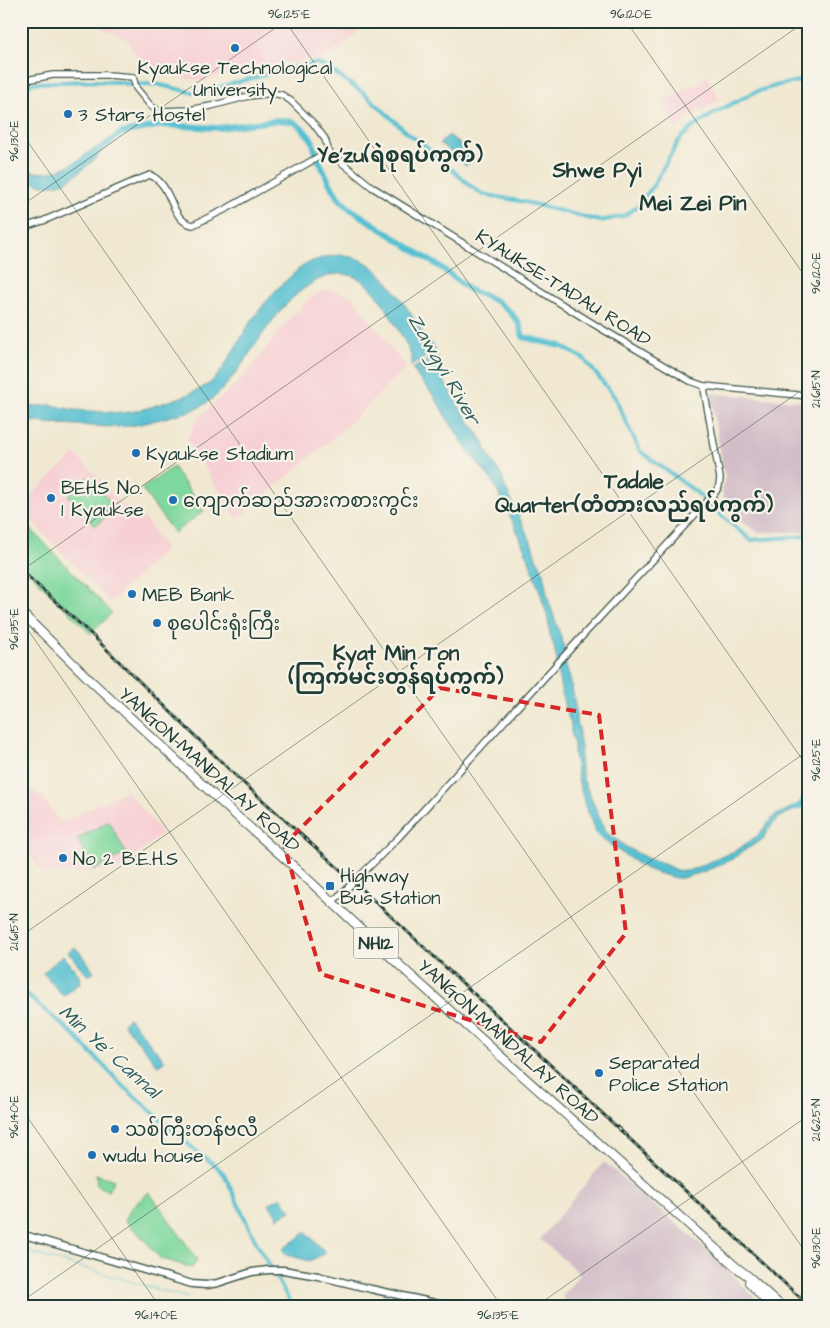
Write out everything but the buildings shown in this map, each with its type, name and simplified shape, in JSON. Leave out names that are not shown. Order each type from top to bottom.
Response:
[{"type":"highway","name":"YANGON-MANDALAY ROAD","points":[[21,612],[129,717],[231,812],[782,1307]]},
{"type":"highway","name":"NH12","points":[[736,1267],[770,1307]]},
{"type":"main road","points":[[21,1234],[192,1284],[206,1285],[252,1272],[283,1270],[318,1276],[453,1307]]},
{"type":"street","points":[[21,80],[53,75],[133,77],[135,85],[150,105],[161,111],[190,110],[249,96],[272,93],[282,95],[314,123],[325,139],[329,154],[322,155],[228,208],[193,225],[189,224],[175,211],[168,192],[162,183],[150,175],[43,221],[21,228]]},
{"type":"street","name":"KYAUKSE-TADAU ROAD","points":[[329,154],[372,187],[680,376],[704,386],[809,396]]},
{"type":"street","points":[[332,902],[398,838],[713,496],[720,486],[720,478],[704,386]]},
{"type":"highlighted area","points":[[440,688],[599,715],[626,933],[541,1042],[321,974],[284,845]]},
{"type":"shaded area","name":"Kyaukse Technological University","points":[[101,21],[365,21],[352,38],[326,57],[251,68],[199,81],[143,69],[127,39],[103,29]]},
{"type":"shaded area","points":[[706,75],[720,99],[691,116],[677,128],[662,102],[697,85]]},
{"type":"shaded area","points":[[328,289],[351,295],[406,367],[345,428],[237,519],[187,439],[197,419],[244,377],[287,321],[315,294]]},
{"type":"shaded area","points":[[710,393],[809,402],[809,532],[758,532],[739,520],[724,499],[722,493],[725,477]]},
{"type":"shaded area","points":[[75,454],[100,479],[118,502],[145,519],[166,549],[110,602],[21,510],[21,505]]},
{"type":"shaded area","points":[[32,791],[43,796],[59,823],[126,791],[163,833],[117,870],[43,874],[21,842],[21,795]]},
{"type":"shaded area","points":[[604,1162],[713,1255],[764,1307],[568,1307],[562,1297],[580,1274],[540,1239]]},
{"type":"green space","name":"ကျောက်ဆည်အားကစားကွင်း","points":[[173,467],[204,511],[174,533],[142,489]]},
{"type":"green space","points":[[88,477],[116,508],[95,526],[68,495]]},
{"type":"green space","points":[[21,519],[112,613],[91,634],[21,564]]},
{"type":"green space","points":[[109,821],[126,853],[94,870],[77,839]]},
{"type":"green space","points":[[96,1174],[114,1180],[108,1191],[97,1185]]},
{"type":"green space","points":[[149,1192],[197,1259],[192,1268],[160,1258],[125,1221],[131,1208]]},
{"type":"water","points":[[449,135],[475,157],[466,166],[440,143]]},
{"type":"water","points":[[104,145],[93,161],[69,180],[61,183],[54,185],[39,184],[21,176],[21,164],[36,172],[56,171],[75,163]]},
{"type":"water","points":[[341,255],[364,261],[384,277],[398,294],[436,350],[423,358],[422,356],[423,359],[418,362],[416,360],[417,362],[411,366],[412,359],[408,349],[378,297],[364,282],[355,277],[346,274],[336,274],[311,284],[286,304],[226,385],[212,399],[196,409],[143,424],[121,427],[21,420],[21,404],[52,405],[74,410],[122,413],[141,410],[196,391],[209,384],[217,376],[249,324],[277,289],[300,268],[312,261]]},
{"type":"water","points":[[437,354],[445,383],[483,441],[488,454],[502,477],[544,574],[549,602],[565,649],[564,659],[573,692],[576,722],[579,728],[580,761],[583,779],[604,828],[607,833],[628,848],[651,860],[658,861],[676,870],[688,871],[737,850],[758,835],[774,816],[799,804],[801,807],[778,818],[763,839],[733,859],[703,872],[676,878],[642,867],[596,833],[585,806],[578,779],[571,724],[565,709],[548,619],[528,557],[491,479],[471,455],[434,396],[413,369],[418,365],[424,373],[419,365],[424,362],[430,370],[425,361]]},
{"type":"water","points":[[75,947],[94,972],[88,976],[68,952]]},
{"type":"water","points":[[63,955],[79,975],[80,983],[63,996],[43,973]]},
{"type":"water","points":[[129,1018],[165,1061],[158,1066],[123,1023]]},
{"type":"water","points":[[281,1197],[291,1211],[278,1218],[269,1204]]},
{"type":"water","points":[[306,1232],[326,1253],[310,1261],[286,1255],[283,1249]]},
{"type":"waterway","points":[[21,86],[35,83],[118,82],[132,85],[156,84],[195,93],[316,63],[326,67],[365,94],[412,137],[482,194],[525,202],[600,221],[624,216],[638,206],[653,186],[679,140],[692,128],[716,112],[755,92],[809,79]]},
{"type":"waterway","points":[[98,151],[121,133],[162,125],[218,128],[279,120],[294,122],[312,140],[316,154],[329,182],[338,197],[349,208],[443,269],[468,289],[496,301],[510,312],[519,323],[523,337],[561,346]]},
{"type":"waterway","points":[[561,346],[584,359],[614,396],[640,451],[696,492],[751,540],[809,536]]},
{"type":"waterway","name":"Zawgyi River","points":[[794,808],[800,806],[809,793]]},
{"type":"waterway","name":"Min Ye' Cannal","points":[[21,990],[71,1032],[123,1086],[224,1174],[255,1240],[293,1307]]},
{"type":"waterway","points":[[21,1250],[188,1298]]},
{"type":"railway","points":[[21,570],[91,634],[239,779],[354,882],[809,1306]]},
{"type":"place","name":"Kyaukse Technological University","points":[[235,48]]},
{"type":"place","name":"3 Stars Hostel","points":[[68,114]]},
{"type":"place","name":"Kyaukse Stadium","points":[[136,453]]},
{"type":"place","name":"BEHS No. 1 Kyaukse","points":[[51,498]]},
{"type":"place","name":"ကျောက်ဆည်အားကစားကွင်း","points":[[173,500]]},
{"type":"place","name":"MEB Bank","points":[[132,594]]},
{"type":"place","name":"စုပေါင်းရုံးကြီး","points":[[157,623]]},
{"type":"place","name":"No 2 B.E.H.S","points":[[63,858]]},
{"type":"place","name":"Highway Bus Station","points":[[330,886]]},
{"type":"place","name":"Separated Police Station","points":[[599,1073]]},
{"type":"place","name":"သစ်ကြီးတန်ဗလီ","points":[[115,1129]]},
{"type":"place","name":"wudu house","points":[[92,1155]]},
{"type":"district","name":"Ye'zu(ရဲစုရပ်ကွက်)","points":[[400,155]]},
{"type":"district","name":"Shwe Pyi","points":[[597,170]]},
{"type":"district","name":"Mei Zei Pin","points":[[693,203]]},
{"type":"district","name":"Tadale Quarter(တံတားလည်ရပ်ကွက်)","points":[[634,493]]},
{"type":"district","name":"Kyat Min Ton (ကြက်မင်းတွန်ရပ်ကွက်)","points":[[396,665]]}]
